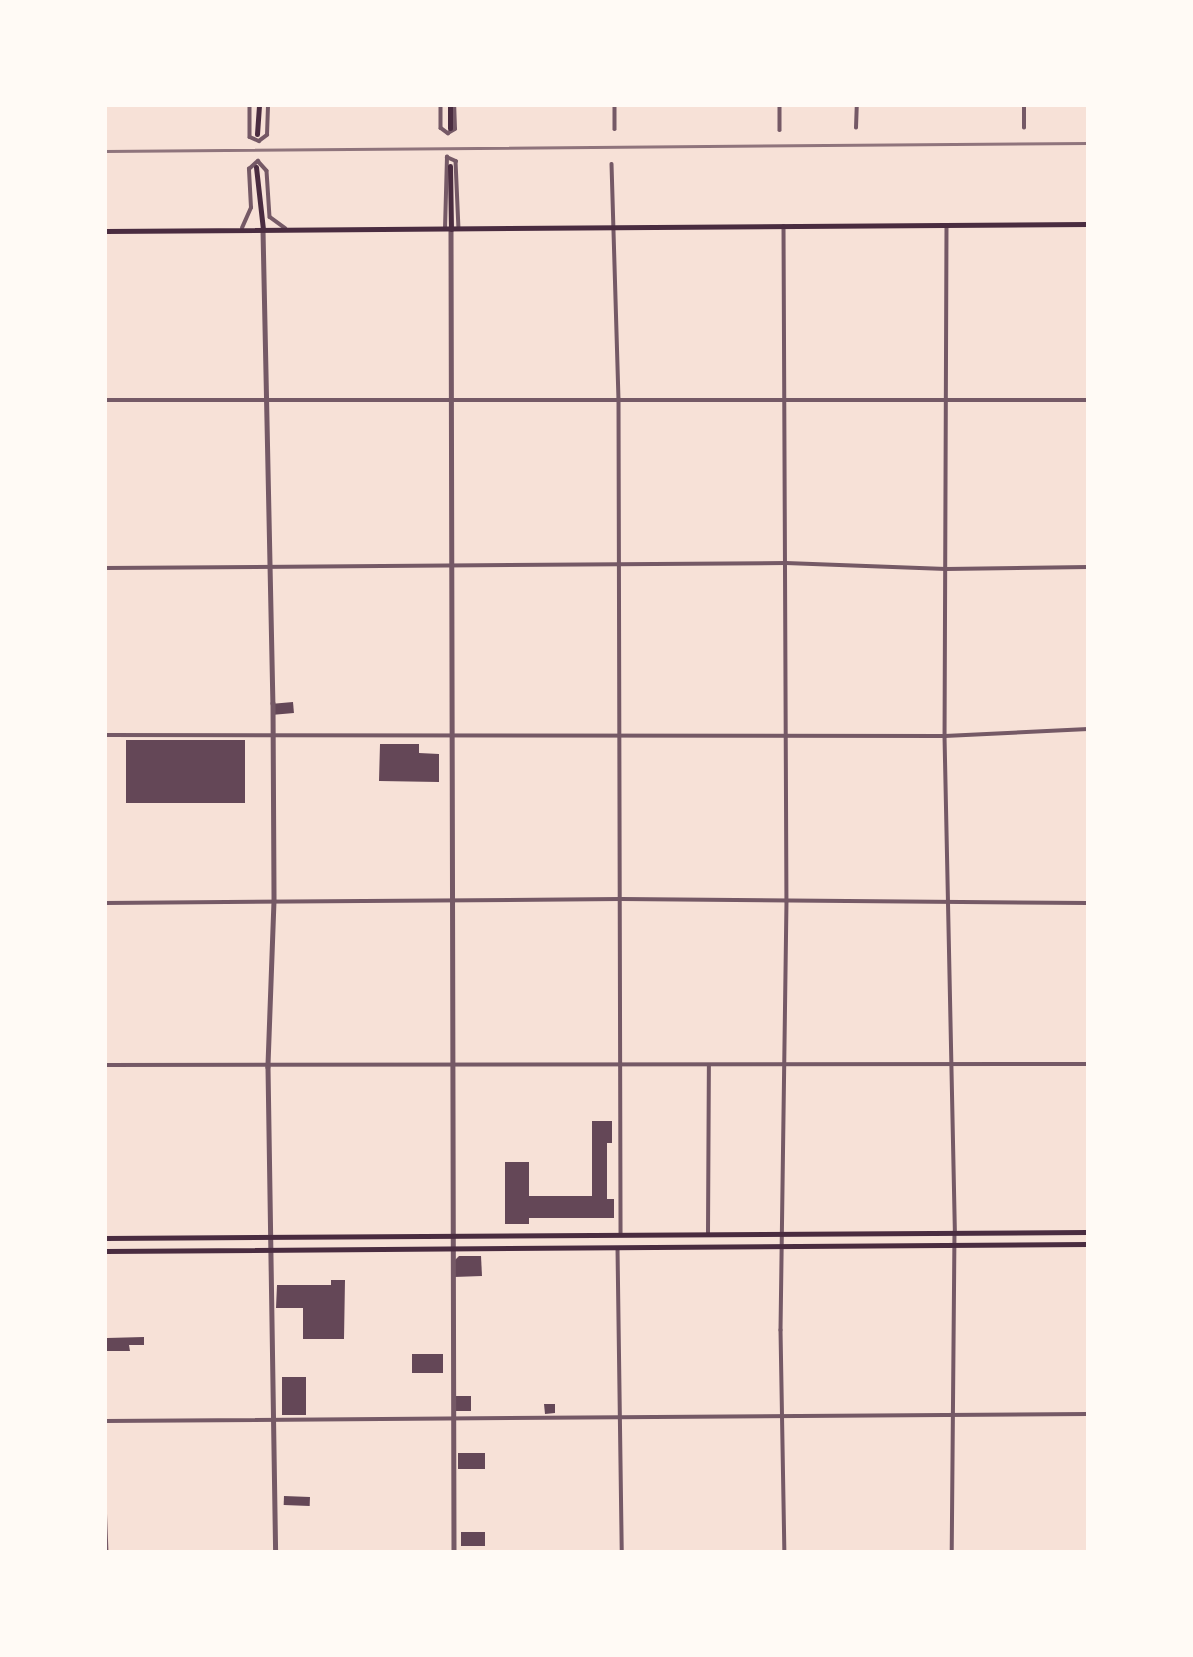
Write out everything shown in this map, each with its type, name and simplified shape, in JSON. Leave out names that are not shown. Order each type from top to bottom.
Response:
[{"type":"main road","points":[[257,134],[259,105]]},
{"type":"main road","points":[[450,128],[452,105]]},
{"type":"main road","points":[[448,229],[450,166]]},
{"type":"main road","points":[[256,167],[263,229]]},
{"type":"main road","points":[[105,231],[1088,224]]},
{"type":"main road","points":[[105,1238],[1088,1232]]},
{"type":"main road","points":[[105,1251],[1088,1244]]},
{"type":"street","points":[[250,105],[250,137],[259,141],[267,135],[268,105]]},
{"type":"street","points":[[441,105],[441,128],[448,133],[454,129],[452,105]]},
{"type":"street","points":[[615,105],[615,129]]},
{"type":"street","points":[[780,105],[780,130]]},
{"type":"street","points":[[856,128],[857,105]]},
{"type":"street","points":[[1024,105],[1024,128]]},
{"type":"street","points":[[454,1552],[454,733],[447,157],[456,161],[459,229]]},
{"type":"street","points":[[242,228],[251,208],[249,169],[258,160],[267,171],[270,217],[287,229]]},
{"type":"street","points":[[612,163],[619,399],[621,1234],[618,1248],[622,1552]]},
{"type":"street","points":[[784,226],[788,901],[781,1414],[785,1552]]},
{"type":"street","points":[[947,226],[944,736],[951,904],[955,1232],[952,1552]]},
{"type":"street","points":[[263,229],[269,401],[273,734],[274,901],[268,1067],[276,1552]]},
{"type":"street","points":[[105,400],[948,397],[1088,400]]},
{"type":"street","points":[[105,568],[786,563],[946,569],[1088,567]]},
{"type":"street","points":[[105,735],[621,733],[944,736],[1088,729]]},
{"type":"street","points":[[105,904],[621,899],[951,904],[1088,903]]},
{"type":"street","points":[[105,1065],[268,1067],[454,1064],[1088,1064]]},
{"type":"street","points":[[708,1234],[709,1066]]},
{"type":"street","points":[[105,1421],[274,1421],[453,1416],[1088,1415]]},
{"type":"street","points":[[105,1501],[107,1552]]},
{"type":"building","points":[[293,702],[294,713],[274,715],[273,704]]},
{"type":"building","points":[[126,740],[245,740],[245,803],[126,803]]},
{"type":"building","points":[[380,744],[419,744],[419,753],[439,754],[439,782],[379,781]]},
{"type":"building","points":[[592,1121],[612,1121],[612,1143],[607,1143],[607,1199],[614,1199],[614,1218],[529,1218],[529,1224],[505,1224],[505,1162],[529,1162],[529,1196],[592,1196]]},
{"type":"building","points":[[459,1256],[481,1256],[482,1276],[454,1277],[454,1261]]},
{"type":"building","points":[[331,1280],[345,1280],[344,1339],[303,1339],[303,1308],[276,1308],[277,1285],[331,1285]]},
{"type":"building","points":[[144,1337],[144,1345],[129,1345],[130,1351],[107,1351],[107,1338]]},
{"type":"building","points":[[412,1354],[443,1354],[443,1373],[412,1373]]},
{"type":"building","points":[[282,1377],[306,1377],[306,1415],[282,1415]]},
{"type":"building","points":[[455,1396],[471,1396],[471,1411],[455,1411]]},
{"type":"building","points":[[544,1404],[555,1404],[555,1413],[545,1414]]},
{"type":"building","points":[[458,1453],[485,1453],[485,1469],[458,1469]]},
{"type":"building","points":[[284,1496],[310,1497],[310,1506],[284,1505]]},
{"type":"building","points":[[461,1532],[485,1532],[485,1546],[461,1546]]},
{"type":"railway","points":[[105,151],[1088,143]]}]
